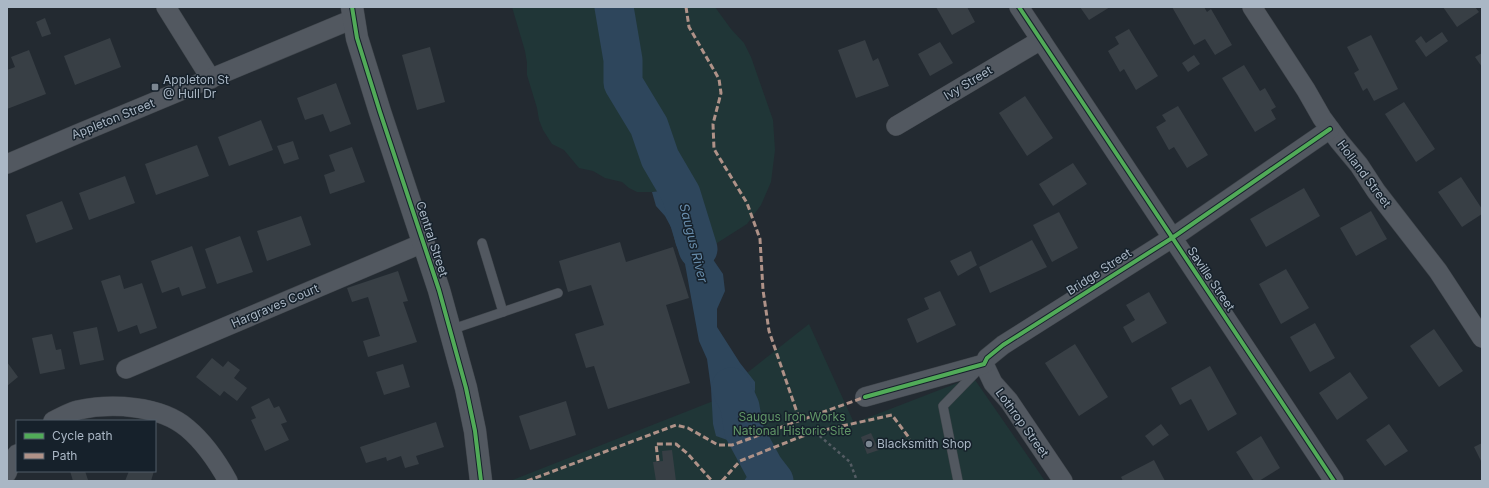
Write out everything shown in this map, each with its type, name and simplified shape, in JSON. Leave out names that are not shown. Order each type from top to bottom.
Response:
[{"type":"street","points":[[166,7],[211,79]]},
{"type":"street","name":"Saville Street","points":[[1019,7],[1334,481]]},
{"type":"street","name":"Holland Street","points":[[1252,7],[1330,129],[1359,165],[1376,191],[1438,271],[1482,338]]},
{"type":"street","name":"Appleton Street","points":[[7,164],[211,79],[352,13]]},
{"type":"street","name":"Central Street","points":[[352,13],[378,105],[423,243],[466,388],[475,431],[480,481]]},
{"type":"street","name":"Ivy Street","points":[[896,126],[1041,40]]},
{"type":"street","name":"Bridge Street","points":[[864,397],[984,364],[988,358],[1004,345],[1172,238],[1330,129]]},
{"type":"street","name":"Hargraves Court","points":[[126,368],[423,243]]},
{"type":"street","name":"Lothrop Street","points":[[984,364],[993,382],[1009,401],[1063,481]]},
{"type":"street","points":[[55,420],[77,410],[105,406],[136,408],[163,414],[186,427],[205,445],[220,465],[228,481]]},
{"type":"street","points":[[7,473],[16,456]]},
{"type":"lane","points":[[482,243],[503,312]]},
{"type":"lane","points":[[450,330],[558,293]]},
{"type":"lane","points":[[958,481],[943,406],[984,364]]},
{"type":"path","points":[[815,432],[850,462],[857,481]]},
{"type":"green space","points":[[512,7],[715,7],[731,29],[744,43],[751,57],[773,120],[775,150],[771,182],[761,205],[747,224],[706,250],[697,236],[687,210],[667,190],[637,192],[622,182],[605,178],[593,171],[579,168],[564,150],[552,144],[543,130],[539,120],[527,75],[525,51]]},
{"type":"green space","name":"Saugus Iron Works National Historic Site","points":[[809,324],[854,423],[973,377],[1045,481],[510,481],[726,396],[738,380]]},
{"type":"water","points":[[667,190],[682,197],[697,236],[723,274],[725,291],[717,309],[717,327],[740,363],[755,382],[755,390],[745,421],[748,441],[773,476],[786,481],[744,481],[748,475],[749,465],[733,442],[716,436],[713,424],[711,388],[707,359],[699,341],[685,264],[676,245],[672,229],[665,216],[656,206],[652,192]]},
{"type":"building","points":[[936,7],[967,7],[975,22],[952,35]]},
{"type":"building","points":[[1080,7],[1110,7],[1089,20]]},
{"type":"building","points":[[1172,7],[1204,7],[1207,12],[1211,9],[1232,45],[1215,55],[1205,39],[1194,45]]},
{"type":"building","points":[[1443,7],[1475,7],[1479,12],[1457,27]]},
{"type":"building","points":[[45,18],[51,34],[42,37],[36,22]]},
{"type":"building","points":[[1129,29],[1158,76],[1136,90],[1124,69],[1120,72],[1108,51],[1119,44],[1115,37]]},
{"type":"building","points":[[1442,32],[1448,41],[1426,57],[1415,41],[1421,36],[1426,43]]},
{"type":"building","points":[[1371,35],[1398,89],[1374,101],[1367,88],[1363,91],[1354,73],[1359,70],[1347,47]]},
{"type":"building","points":[[110,38],[121,67],[75,85],[64,56]]},
{"type":"building","points":[[865,40],[873,61],[878,58],[889,86],[856,98],[838,50]]},
{"type":"building","points":[[940,42],[953,63],[930,76],[918,54]]},
{"type":"building","points":[[430,47],[445,102],[417,110],[402,55]]},
{"type":"building","points":[[29,50],[46,94],[7,109],[7,70],[15,67],[11,57]]},
{"type":"building","points":[[1482,53],[1482,67],[1475,57]]},
{"type":"building","points":[[1194,55],[1200,64],[1188,72],[1182,63]]},
{"type":"building","points":[[1244,65],[1260,91],[1265,88],[1276,107],[1271,110],[1276,119],[1255,132],[1222,78]]},
{"type":"building","points":[[336,83],[351,124],[330,132],[323,114],[305,120],[297,98]]},
{"type":"building","points":[[1025,96],[1053,138],[1027,156],[999,113]]},
{"type":"building","points":[[1404,102],[1435,149],[1416,162],[1385,114]]},
{"type":"building","points":[[1178,106],[1208,155],[1187,168],[1174,147],[1169,150],[1156,127],[1166,121],[1162,115]]},
{"type":"building","points":[[261,120],[273,150],[229,166],[218,137]]},
{"type":"building","points":[[293,141],[299,159],[284,164],[277,146]]},
{"type":"building","points":[[197,145],[209,176],[156,195],[145,164]]},
{"type":"building","points":[[352,147],[365,182],[330,194],[324,175],[335,171],[329,155]]},
{"type":"building","points":[[1073,163],[1087,184],[1053,206],[1039,184]]},
{"type":"building","points":[[125,176],[135,203],[89,220],[79,193]]},
{"type":"building","points":[[1461,177],[1482,209],[1482,214],[1462,227],[1438,192]]},
{"type":"building","points":[[1304,188],[1320,216],[1266,247],[1250,219]]},
{"type":"building","points":[[62,201],[73,229],[36,243],[26,215]]},
{"type":"building","points":[[1371,211],[1387,239],[1356,256],[1340,228]]},
{"type":"building","points":[[1059,212],[1078,248],[1052,262],[1033,225]]},
{"type":"building","points":[[301,216],[311,245],[267,261],[257,231]]},
{"type":"building","points":[[240,236],[253,272],[217,284],[205,249]]},
{"type":"building","points":[[1032,240],[1047,267],[990,293],[979,267]]},
{"type":"building","points":[[620,242],[626,262],[673,247],[689,298],[666,305],[690,383],[608,409],[594,366],[586,368],[575,334],[604,325],[591,285],[568,292],[559,261]]},
{"type":"building","points":[[192,246],[206,288],[182,296],[179,287],[162,293],[151,261]]},
{"type":"building","points":[[971,251],[977,265],[958,276],[950,261]]},
{"type":"building","points":[[1286,269],[1309,308],[1281,324],[1259,284]]},
{"type":"building","points":[[398,271],[408,301],[403,302],[417,342],[368,357],[363,341],[380,336],[368,297],[352,302],[347,288]]},
{"type":"building","points":[[120,275],[124,289],[142,283],[157,328],[140,334],[137,325],[118,332],[101,281]]},
{"type":"building","points":[[940,291],[956,325],[917,343],[907,319],[929,309],[924,298]]},
{"type":"building","points":[[1149,292],[1167,323],[1132,343],[1123,327],[1135,320],[1126,305]]},
{"type":"building","points":[[1315,323],[1335,358],[1310,372],[1290,337]]},
{"type":"building","points":[[97,327],[104,360],[80,365],[73,332]]},
{"type":"building","points":[[1434,329],[1463,371],[1439,387],[1410,346]]},
{"type":"building","points":[[52,334],[56,350],[61,349],[65,369],[40,374],[32,338]]},
{"type":"building","points":[[1075,344],[1108,397],[1079,416],[1045,363]]},
{"type":"building","points":[[212,358],[223,367],[228,361],[240,370],[234,378],[247,388],[237,401],[224,391],[220,396],[196,377]]},
{"type":"building","points":[[7,362],[18,377],[7,386]]},
{"type":"building","points":[[403,364],[410,387],[384,395],[376,372]]},
{"type":"building","points":[[1210,366],[1237,414],[1208,431],[1191,399],[1180,405],[1171,388]]},
{"type":"building","points":[[1350,372],[1368,398],[1337,420],[1319,393]]},
{"type":"building","points":[[269,398],[274,408],[279,406],[287,422],[281,424],[289,440],[265,451],[251,420],[256,418],[251,407]]},
{"type":"building","points":[[566,401],[576,435],[530,450],[519,416]]},
{"type":"building","points":[[436,422],[444,447],[416,456],[419,464],[405,468],[401,456],[387,461],[386,457],[366,463],[360,447]]},
{"type":"building","points":[[1161,424],[1169,435],[1153,446],[1145,436]]},
{"type":"building","points":[[1389,424],[1408,451],[1385,466],[1366,440]]},
{"type":"building","name":"Blacksmith Shop","points":[[871,433],[879,450],[867,454],[861,437]]},
{"type":"building","points":[[1261,436],[1280,468],[1259,481],[1254,481],[1236,452]]},
{"type":"building","points":[[1482,443],[1482,463],[1474,447]]},
{"type":"building","points":[[672,450],[676,481],[656,481],[653,462],[663,461],[662,451]]},
{"type":"building","points":[[1154,460],[1165,481],[1123,481],[1121,477]]},
{"type":"building","points":[[70,472],[85,472],[88,480],[73,481]]},
{"type":"building","points":[[129,472],[154,472],[151,481],[125,481]]},
{"type":"waterway","name":"Saugus River","points":[[614,7],[623,60],[623,83],[649,126],[660,158],[681,194],[698,249]]},
{"type":"waterway","name":"Saugus River","points":[[731,387],[740,407],[744,431],[764,468],[774,481]]},
{"type":"marked path","points":[[686,7],[689,27],[719,79],[721,93],[713,124],[714,149],[747,203],[760,239],[763,290],[769,331],[800,421]]},
{"type":"marked path","points":[[527,481],[676,425],[688,428],[718,445],[732,445],[865,397]]},
{"type":"marked path","points":[[722,481],[740,461],[815,432],[892,415],[910,439]]},
{"type":"marked path","points":[[658,461],[656,444],[676,444],[688,454],[712,481]]},
{"type":"cycle path","points":[[352,7],[357,38],[439,290],[466,388],[475,431],[481,481]]},
{"type":"cycle path","points":[[1019,7],[1334,481]]},
{"type":"cycle path","points":[[865,397],[984,364],[987,358],[1003,345],[1172,238],[1330,129]]},
{"type":"place","name":"Appleton St @ Hull Dr","points":[[155,87]]},
{"type":"place","name":"Blacksmith Shop","points":[[869,444]]}]
